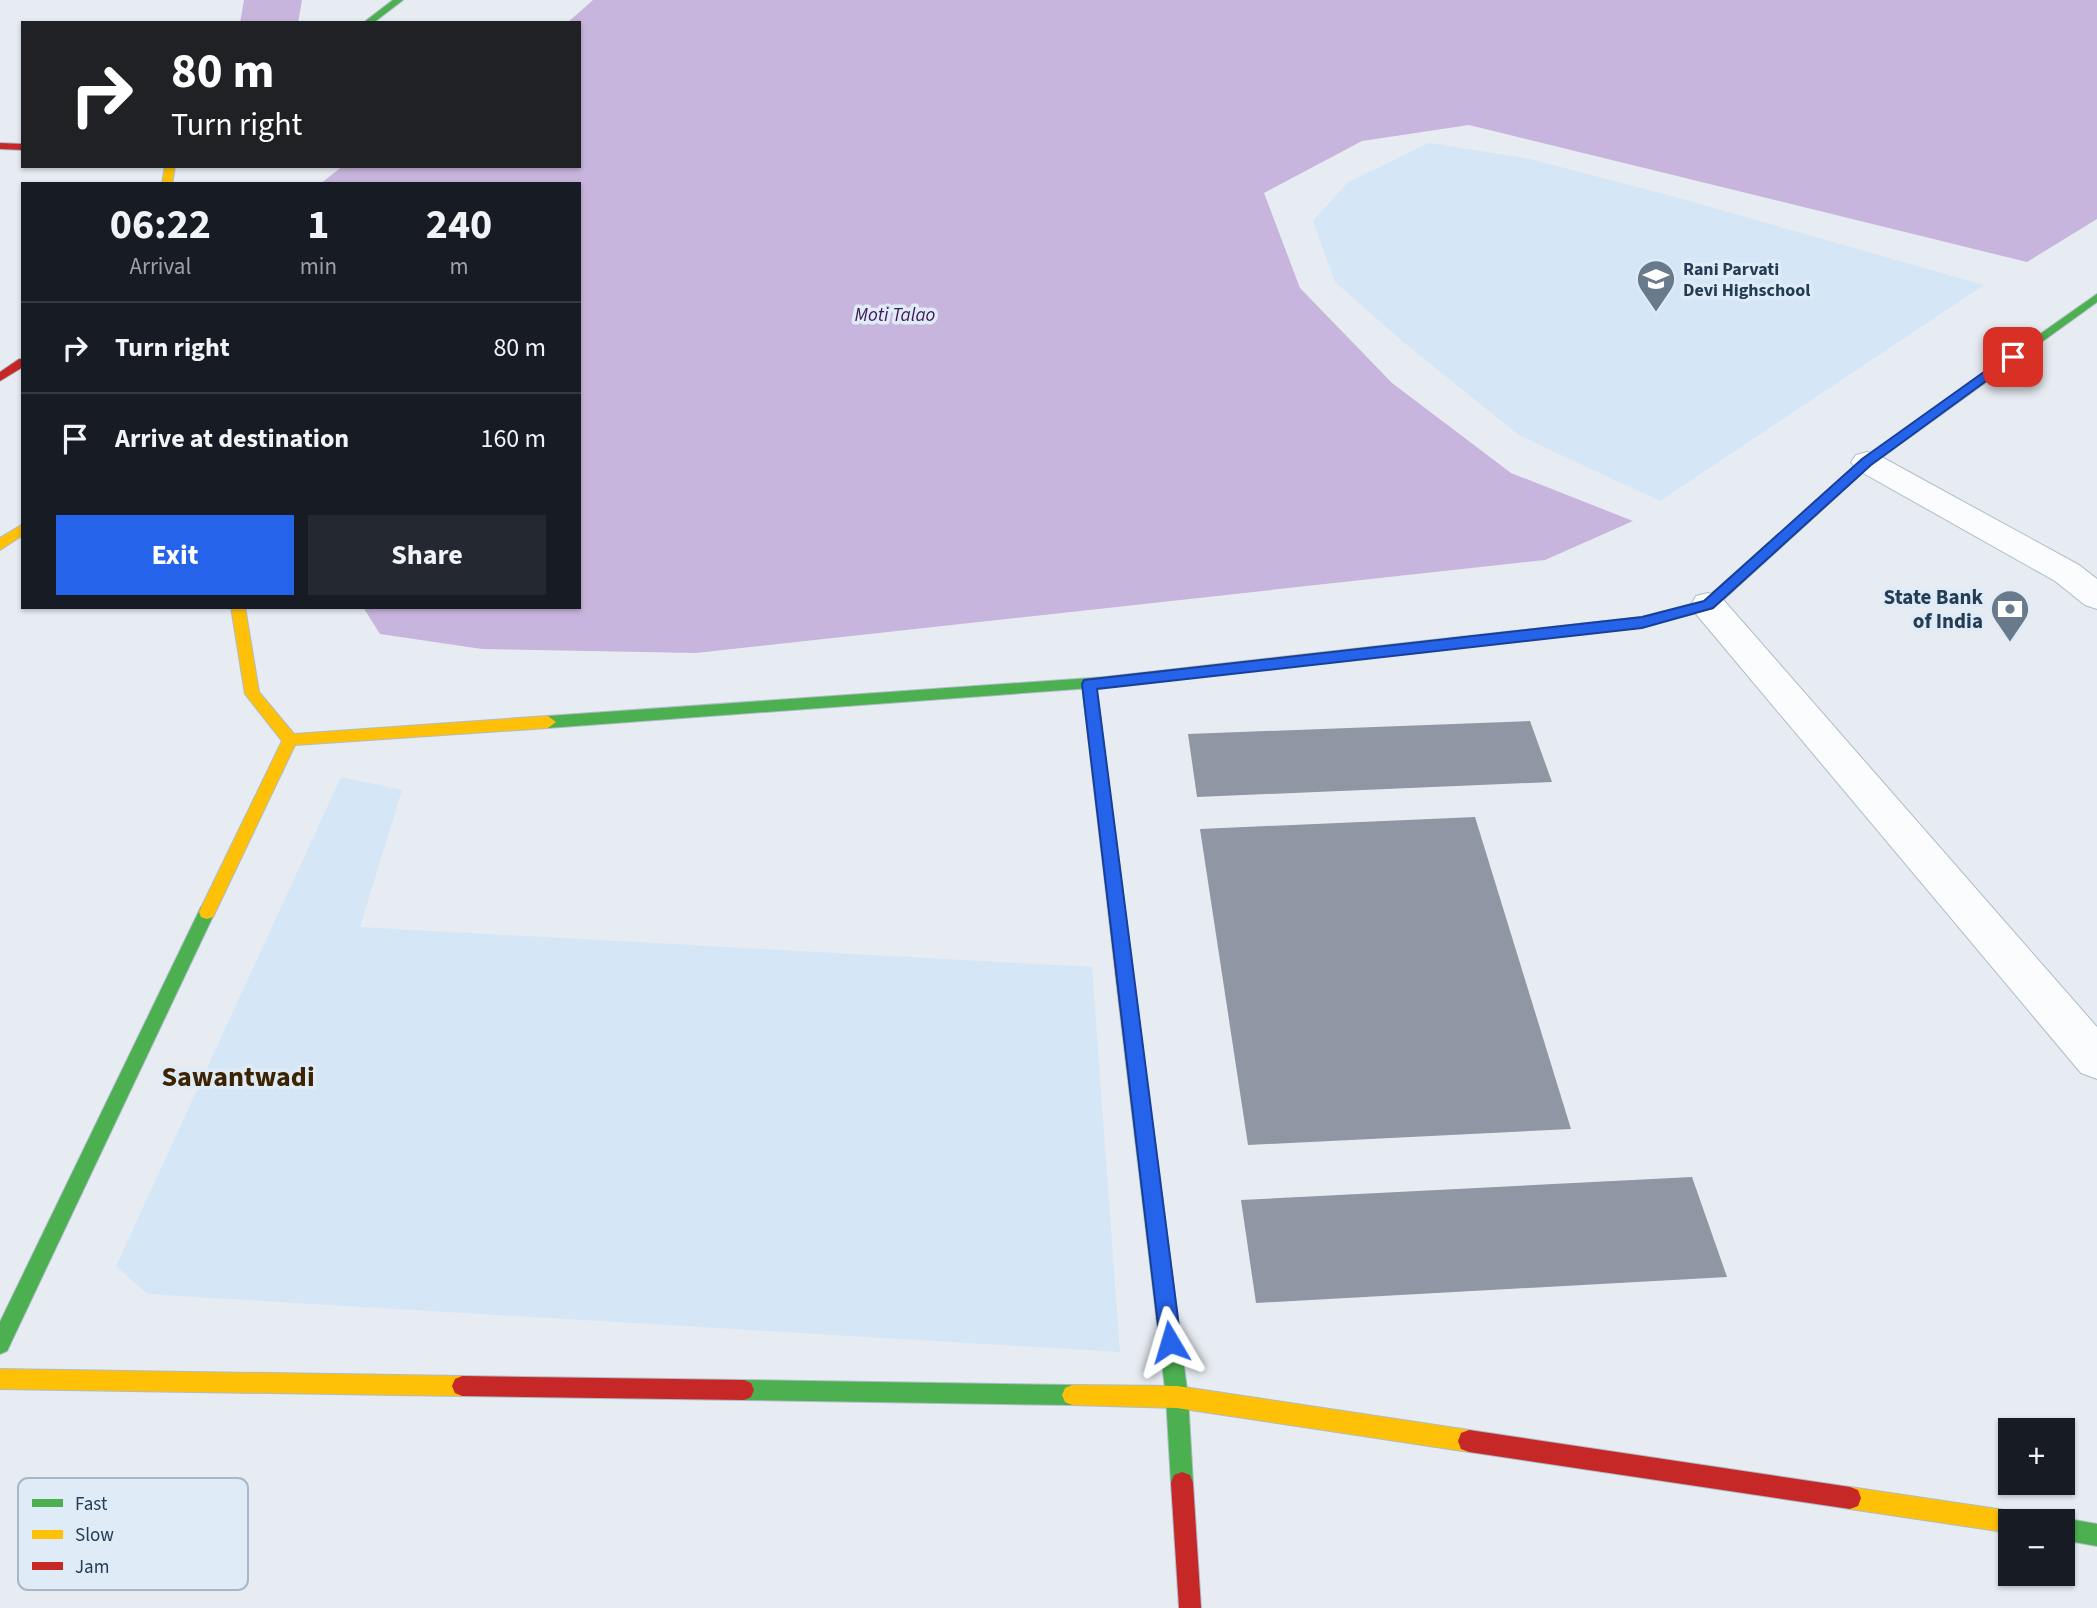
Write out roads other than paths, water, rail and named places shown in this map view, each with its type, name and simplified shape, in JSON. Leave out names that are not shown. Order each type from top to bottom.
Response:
[{"type":"main road","points":[[370,21],[399,0]]},
{"type":"main road","points":[[0,146],[21,147]]},
{"type":"main road","points":[[290,740],[1089,684],[1642,622],[1708,605],[1867,462],[2097,297]]},
{"type":"main road","points":[[0,377],[21,363]]},
{"type":"main road","points":[[0,545],[21,529]]},
{"type":"main road","points":[[238,609],[252,694],[290,740]]},
{"type":"main road","points":[[1089,684],[1177,1397],[1190,1608]]},
{"type":"main road","points":[[0,1344],[290,740]]},
{"type":"main road","points":[[0,1379],[1177,1397],[1998,1520]]},
{"type":"main road","points":[[2075,1532],[2097,1535]]},
{"type":"street","points":[[1867,462],[2067,573],[2097,597]]},
{"type":"street","points":[[1708,605],[2097,1059]]},
{"type":"water","name":"Moti Talao","points":[[593,0],[2097,0],[2097,219],[2027,262],[1469,125],[1362,141],[1264,193],[1300,288],[1392,383],[1511,473],[1633,521],[1545,560],[696,653],[482,649],[380,634],[364,609],[581,609],[581,182],[323,182],[340,168],[581,168],[581,21],[569,21]]},
{"type":"waterway","points":[[269,21],[273,0]]},
{"type":"place","name":"Rani Parvati Devi Highschool","points":[[1656,313]]},
{"type":"place","name":"State Bank of India","points":[[2010,643]]},
{"type":"district","name":"Sawantwadi","points":[[238,1076]]}]
